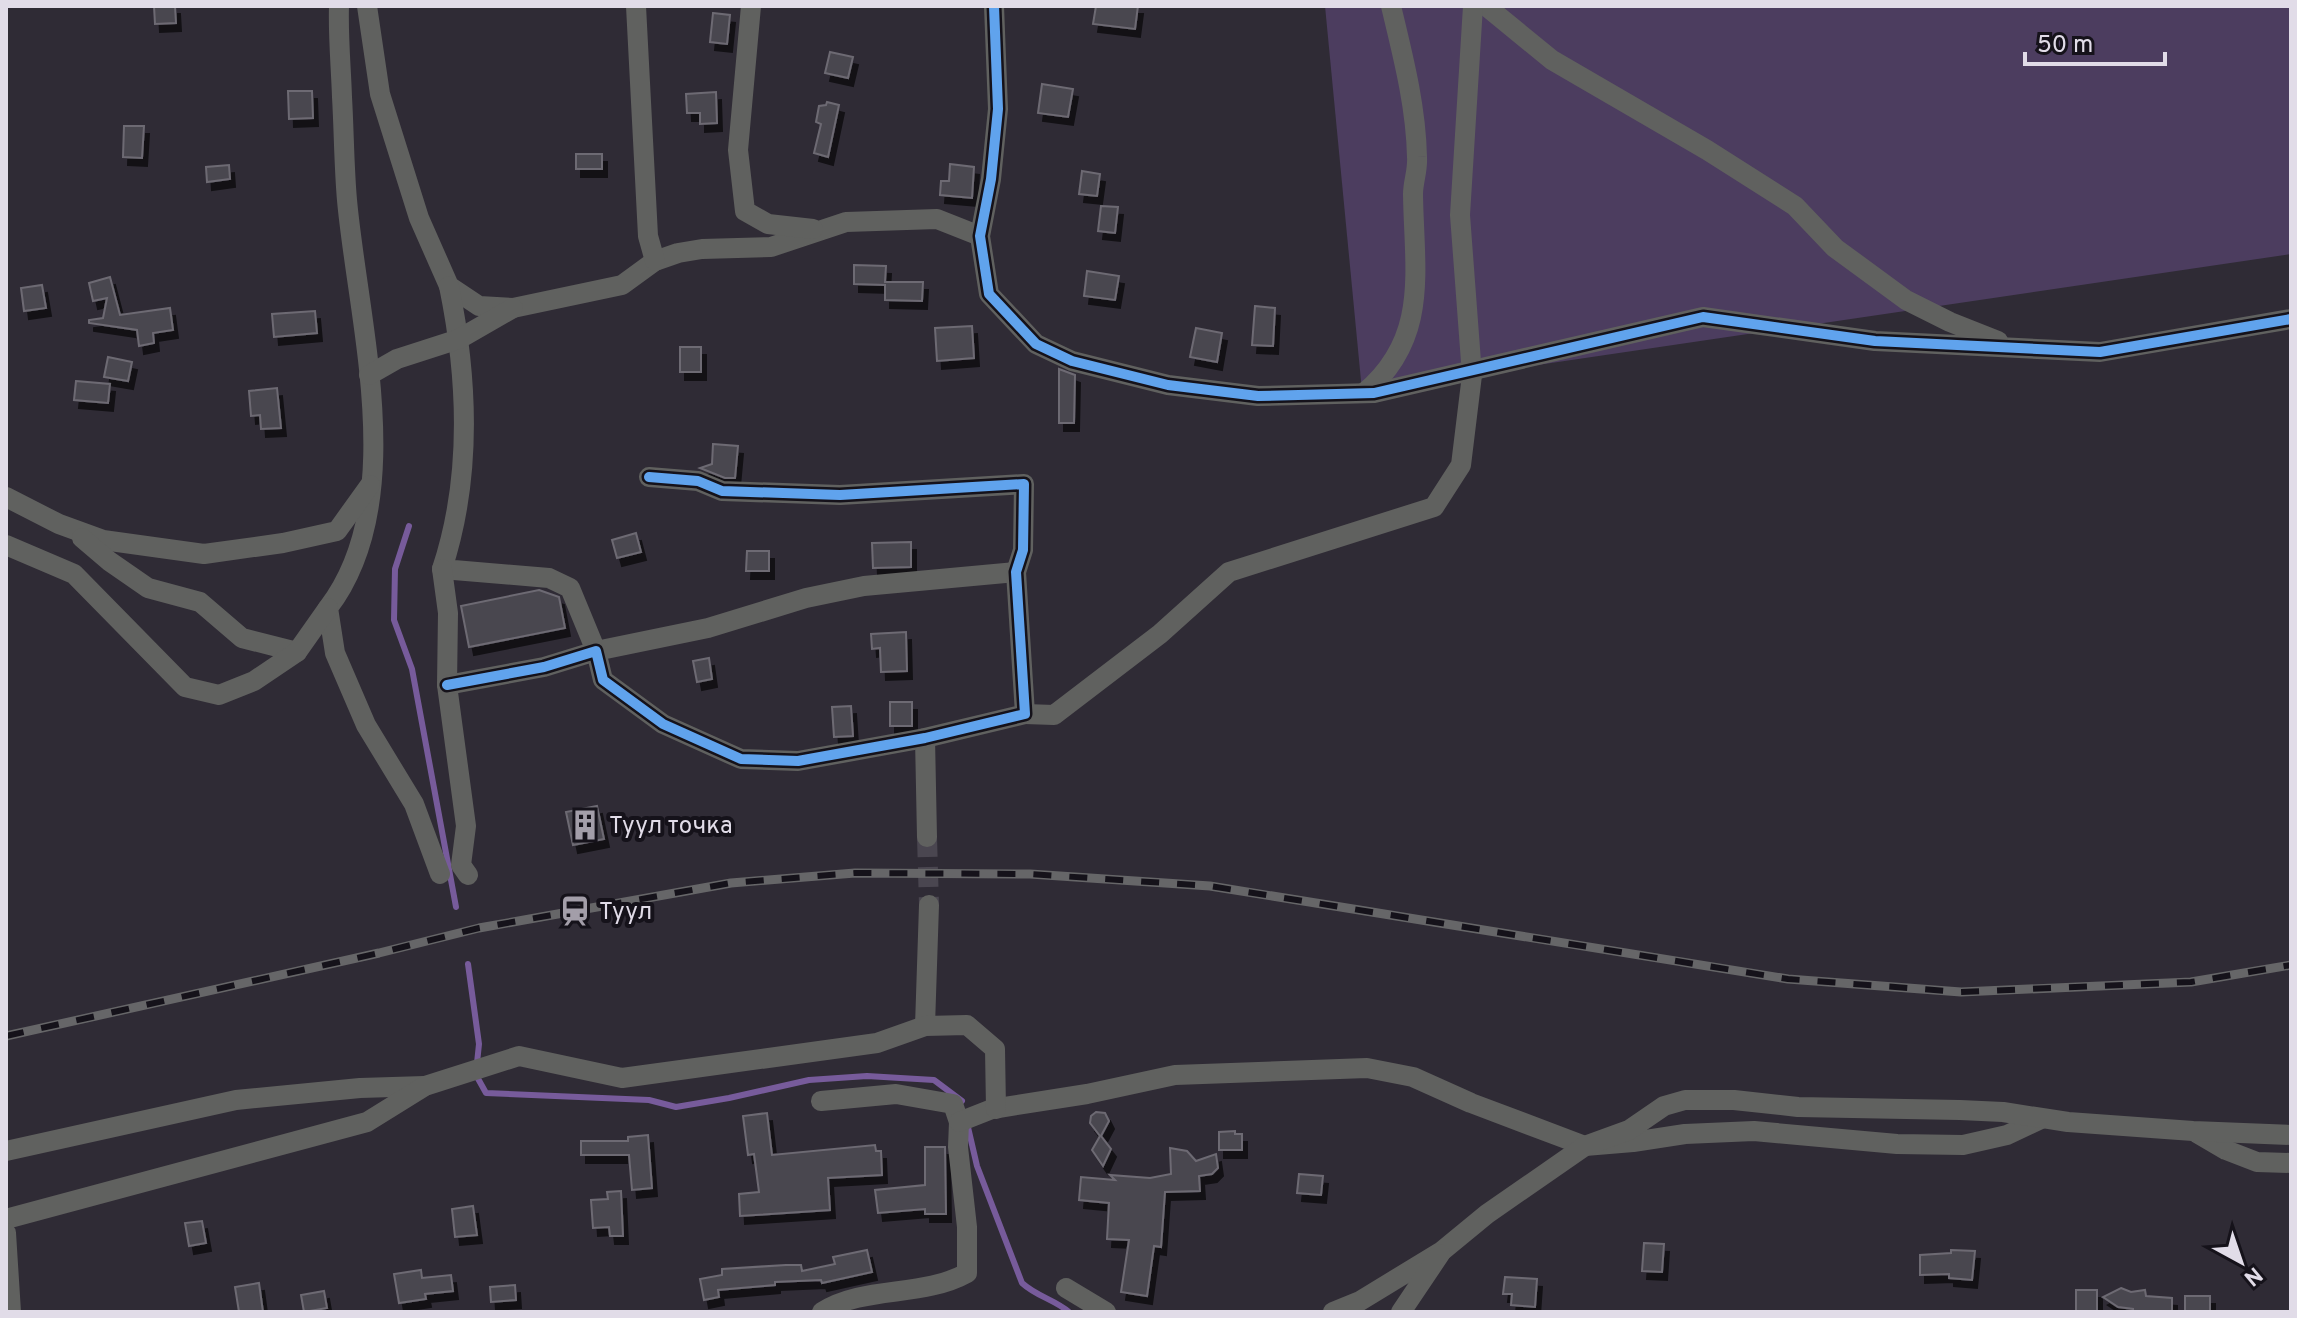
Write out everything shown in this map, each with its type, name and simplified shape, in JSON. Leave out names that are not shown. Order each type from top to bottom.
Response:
[{"type":"street","points":[[6,545],[74,574],[185,687],[219,695],[254,681],[297,652],[341,591],[367,525],[374,430],[347,200],[339,6]]},
{"type":"street","points":[[367,6],[380,94],[419,218],[449,286],[459,339],[464,461],[442,569],[448,613],[447,685],[466,826],[461,865],[468,875]]},
{"type":"street","points":[[636,6],[648,236],[655,261]]},
{"type":"street","points":[[751,6],[738,150],[745,211],[768,224],[820,230]]},
{"type":"street","points":[[994,6],[998,109],[991,179],[980,236],[989,294],[1036,344],[1072,361],[1168,385],[1258,396],[1374,393],[1703,317],[1875,341],[2100,352],[2291,319]]},
{"type":"street","points":[[1364,393],[1395,360],[1404,343],[1414,307],[1416,128],[1391,6]]},
{"type":"street","points":[[442,569],[549,578],[570,588],[596,651],[603,680],[663,724],[741,759],[798,761],[925,738],[1025,714],[1054,715],[1160,634],[1229,572],[1434,507],[1461,465],[1472,370],[1460,215],[1473,6]]},
{"type":"street","points":[[1486,6],[1552,60],[1707,150],[1795,206],[1835,248],[1906,300],[1950,322],[2020,348]]},
{"type":"street","points":[[449,286],[479,306],[513,308],[622,285],[655,261],[702,249],[771,247],[846,222],[937,219],[980,236]]},
{"type":"street","points":[[369,375],[397,359],[459,339],[513,308]]},
{"type":"street","points":[[649,477],[698,481],[722,491],[840,495],[1024,484],[1023,550],[1016,572],[1025,714]]},
{"type":"street","points":[[6,497],[72,529],[103,540],[204,554],[283,543],[337,531],[370,485]]},
{"type":"street","points":[[72,529],[109,561],[148,588],[200,602],[242,638],[297,652]]},
{"type":"street","points":[[447,685],[544,667],[596,651],[708,628],[806,598],[864,586],[1016,572]]},
{"type":"street","points":[[328,608],[335,653],[366,725],[414,804],[440,874]]},
{"type":"street","points":[[925,738],[927,837]]},
{"type":"street","points":[[925,1026],[929,905]]},
{"type":"street","points":[[6,1219],[367,1122],[425,1086],[519,1056],[622,1078],[877,1043],[925,1026],[967,1025],[995,1049],[996,1109]]},
{"type":"street","points":[[965,1119],[996,1109],[1175,1075],[1367,1068],[1413,1077],[1585,1146],[1685,1134],[1754,1131],[1897,1144],[1963,1145],[2007,1135],[2041,1119]]},
{"type":"street","points":[[6,1151],[236,1100],[360,1088],[425,1086]]},
{"type":"street","points":[[821,1101],[896,1094],[953,1104],[965,1119]]},
{"type":"street","points":[[1333,1312],[1360,1301],[1442,1251],[1487,1214],[1585,1146],[1629,1130],[1664,1106],[1685,1100],[1734,1100],[1798,1107],[2003,1112],[2041,1119],[2291,1135]]},
{"type":"street","points":[[1754,1131],[1798,1107]]},
{"type":"street","points":[[822,1312],[841,1300],[947,1284],[967,1273],[967,1227],[958,1147],[965,1119]]},
{"type":"street","points":[[2193,1131],[2226,1150],[2257,1162],[2291,1163]]},
{"type":"street","points":[[6,1233],[11,1312]]},
{"type":"street","points":[[1401,1312],[1442,1251]]},
{"type":"street","points":[[1066,1288],[1106,1312]]},
{"type":"shaded area","points":[[1325,6],[2291,6],[2291,254],[1362,391]]},
{"type":"building","points":[[154,6],[175,6],[176,23],[155,24]]},
{"type":"building","points":[[1096,6],[1138,6],[1135,29],[1093,24]]},
{"type":"building","points":[[713,13],[730,15],[727,44],[710,42]]},
{"type":"building","points":[[830,52],[853,57],[848,78],[825,73]]},
{"type":"building","points":[[1042,84],[1073,89],[1068,117],[1038,113]]},
{"type":"building","points":[[288,91],[312,91],[313,118],[289,119]]},
{"type":"building","points":[[716,92],[717,123],[700,124],[700,113],[687,113],[686,94]]},
{"type":"building","points":[[827,102],[839,105],[828,157],[814,153],[821,124],[816,122],[819,106]]},
{"type":"building","points":[[124,126],[144,126],[142,158],[123,157]]},
{"type":"building","points":[[576,154],[602,154],[602,169],[576,169]]},
{"type":"building","points":[[950,164],[974,167],[972,198],[940,195],[941,181],[949,181]]},
{"type":"building","points":[[229,165],[230,179],[207,182],[206,167]]},
{"type":"building","points":[[1082,171],[1100,174],[1097,196],[1079,194]]},
{"type":"building","points":[[1101,206],[1118,207],[1115,233],[1098,231]]},
{"type":"building","points":[[854,265],[886,266],[885,282],[923,282],[922,301],[885,300],[885,285],[854,284]]},
{"type":"building","points":[[1087,271],[1119,276],[1115,300],[1084,296]]},
{"type":"building","points":[[110,277],[120,315],[170,308],[173,330],[153,333],[154,343],[139,346],[137,330],[89,323],[89,320],[103,318],[107,298],[93,301],[89,283]]},
{"type":"building","points":[[42,285],[46,308],[24,311],[21,288]]},
{"type":"building","points":[[1255,306],[1275,308],[1273,346],[1252,345]]},
{"type":"building","points":[[315,311],[317,333],[274,337],[272,314]]},
{"type":"building","points":[[972,326],[974,358],[937,361],[935,328]]},
{"type":"building","points":[[1196,328],[1222,333],[1217,362],[1190,357]]},
{"type":"building","points":[[680,347],[701,347],[701,372],[680,372]]},
{"type":"building","points":[[108,357],[132,362],[128,381],[104,377]]},
{"type":"building","points":[[1059,369],[1075,375],[1074,423],[1059,423]]},
{"type":"building","points":[[76,381],[110,384],[108,403],[74,400]]},
{"type":"building","points":[[277,388],[281,428],[261,429],[260,415],[251,416],[249,391]]},
{"type":"building","points":[[713,444],[738,446],[735,478],[725,478],[700,468],[712,464]]},
{"type":"building","points":[[636,533],[641,552],[617,558],[612,540]]},
{"type":"building","points":[[911,542],[911,567],[873,568],[872,543]]},
{"type":"building","points":[[747,551],[769,551],[769,571],[746,571]]},
{"type":"building","points":[[539,590],[559,597],[565,628],[469,647],[461,606]]},
{"type":"building","points":[[906,632],[907,671],[881,672],[880,648],[872,649],[871,634]]},
{"type":"building","points":[[709,658],[712,679],[697,682],[693,661]]},
{"type":"building","points":[[890,702],[912,702],[912,726],[890,726]]},
{"type":"building","points":[[851,706],[853,736],[834,737],[832,707]]},
{"type":"building","name":"Туул точка","points":[[597,806],[604,839],[573,845],[566,812]]},
{"type":"building","points":[[1096,1112],[1105,1113],[1109,1121],[1101,1136],[1111,1149],[1103,1166],[1092,1150],[1100,1136],[1090,1123],[1091,1116]]},
{"type":"building","points":[[767,1113],[772,1155],[875,1145],[876,1151],[881,1151],[882,1175],[828,1178],[830,1210],[740,1216],[739,1194],[759,1192],[754,1154],[748,1155],[743,1116]]},
{"type":"building","points":[[1235,1131],[1235,1134],[1242,1134],[1242,1150],[1219,1150],[1219,1132]]},
{"type":"building","points":[[648,1135],[652,1188],[632,1190],[629,1155],[581,1155],[581,1141],[628,1141],[628,1137]]},
{"type":"building","points":[[925,1147],[945,1147],[946,1214],[925,1214],[925,1209],[878,1213],[875,1190],[925,1185]]},
{"type":"building","points":[[1170,1148],[1187,1151],[1196,1161],[1216,1154],[1218,1168],[1212,1174],[1199,1176],[1200,1191],[1165,1192],[1161,1247],[1154,1246],[1147,1296],[1121,1292],[1129,1240],[1107,1239],[1109,1203],[1079,1200],[1081,1177],[1115,1180],[1110,1175],[1150,1178],[1171,1174]]},
{"type":"building","points":[[1299,1174],[1323,1176],[1321,1195],[1297,1193]]},
{"type":"building","points":[[621,1191],[623,1236],[610,1236],[609,1227],[593,1228],[591,1200],[608,1199],[607,1192]]},
{"type":"building","points":[[473,1206],[477,1235],[455,1237],[452,1209]]},
{"type":"building","points":[[202,1221],[206,1243],[189,1246],[185,1223]]},
{"type":"building","points":[[1644,1243],[1664,1244],[1662,1272],[1642,1271]]},
{"type":"building","points":[[867,1250],[872,1272],[822,1283],[821,1280],[775,1282],[775,1285],[718,1290],[719,1297],[704,1300],[700,1279],[722,1275],[722,1269],[801,1265],[802,1271],[835,1264],[833,1257]]},
{"type":"building","points":[[1951,1250],[1975,1251],[1972,1280],[1949,1278],[1949,1274],[1920,1275],[1920,1255],[1951,1253]]},
{"type":"building","points":[[421,1270],[422,1278],[451,1275],[453,1291],[425,1294],[426,1299],[399,1303],[394,1274]]},
{"type":"building","points":[[1505,1277],[1537,1279],[1535,1307],[1511,1305],[1512,1294],[1503,1294]]},
{"type":"building","points":[[259,1283],[263,1312],[239,1312],[235,1287]]},
{"type":"building","points":[[515,1285],[516,1300],[491,1302],[490,1287]]},
{"type":"building","points":[[2121,1288],[2131,1292],[2145,1290],[2146,1296],[2172,1298],[2172,1312],[2133,1312],[2133,1309],[2118,1307],[2103,1297]]},
{"type":"building","points":[[2076,1290],[2097,1290],[2097,1312],[2076,1312]]},
{"type":"building","points":[[324,1291],[327,1308],[304,1312],[301,1295]]},
{"type":"building","points":[[2185,1296],[2210,1296],[2210,1311],[2185,1311]]},
{"type":"waterway","points":[[409,526],[395,569],[394,620],[412,669],[456,907]]},
{"type":"waterway","points":[[468,964],[479,1044],[477,1063]]},
{"type":"waterway","points":[[476,1075],[486,1093],[649,1100],[676,1107],[809,1080],[867,1076],[934,1080],[962,1101]]},
{"type":"waterway","points":[[967,1123],[977,1166],[1022,1283],[1069,1312]]},
{"type":"tunnel","points":[[927,837],[929,905]]},
{"type":"railway","points":[[6,1036],[479,928],[731,883],[855,873],[1030,874],[1210,886],[1788,979],[1961,992],[2191,982],[2291,965]]},
{"type":"cycle path","points":[[994,6],[998,109],[991,179],[980,236],[989,294],[1036,344],[1072,361],[1168,385],[1258,396],[1374,393],[1703,317],[1875,341],[2100,352],[2291,319]]},
{"type":"cycle path","points":[[447,685],[544,667],[596,651],[603,680],[663,724],[741,759],[798,761],[925,738],[1025,714],[1016,572],[1023,550],[1024,484],[840,495],[722,491],[698,481],[649,477]]},
{"type":"place","name":"Туул точка","points":[[585,825]]},
{"type":"place","name":"Туул","points":[[575,911]]}]
